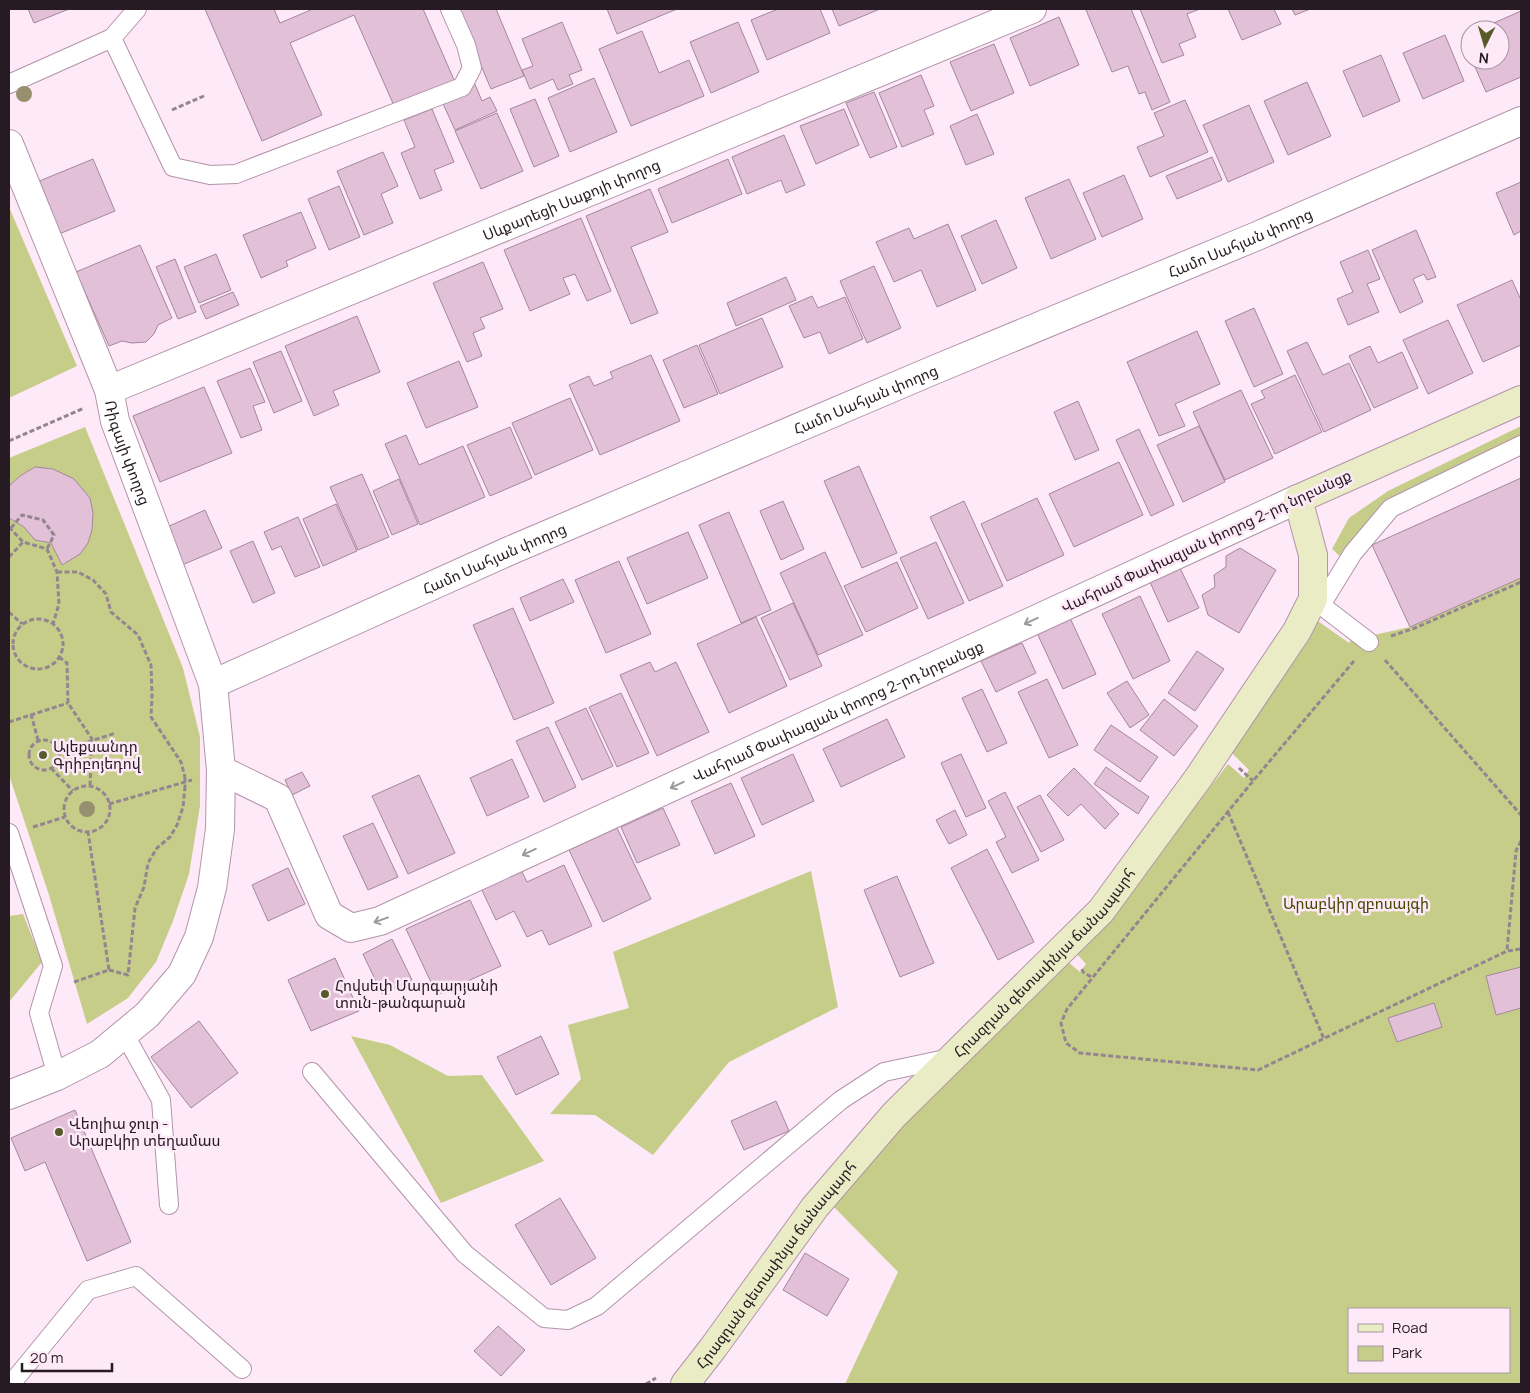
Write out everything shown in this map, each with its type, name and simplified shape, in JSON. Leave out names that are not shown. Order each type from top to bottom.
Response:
[{"type":"street","name":"Սևքարեցի Սաքոյի փողոց","points":[[109,393],[1032,9]]},
{"type":"street","name":"Համո Սահյան փողոց","points":[[214,684],[509,551],[929,372],[1266,232],[1521,121]]},
{"type":"street","name":"Ռիգայի փողոց","points":[[9,144],[109,393],[115,421],[214,684],[221,770],[220,829],[212,888],[199,937],[182,974],[147,1015],[100,1054],[57,1076],[9,1096]]},
{"type":"street","name":"Վահրամ Փափազյան փողոց 2-րդ նրբանցք","points":[[221,770],[278,798],[329,915],[351,928],[380,921],[1298,499],[1521,400]]},
{"type":"street","name":"Հրազդան գետափնյա ճանապարհ","points":[[685,1384],[815,1207],[894,1114],[1101,912],[1199,777],[1317,602],[1313,555],[1298,499]]},
{"type":"lane","points":[[9,84],[112,38],[137,9]]},
{"type":"lane","points":[[112,38],[173,167],[210,175],[236,174],[462,87],[472,68],[466,45],[450,9]]},
{"type":"lane","points":[[1369,642],[1317,602],[1353,553],[1391,508],[1521,445]]},
{"type":"lane","points":[[9,834],[53,966],[39,1013],[57,1076]]},
{"type":"lane","points":[[124,1033],[161,1100],[169,1205]]},
{"type":"lane","points":[[312,1072],[465,1254],[544,1318],[568,1320],[597,1306],[841,1100],[884,1072],[952,1057]]},
{"type":"lane","points":[[10,1384],[88,1290],[136,1276],[242,1369]]},
{"type":"path","points":[[151,120],[204,96]]},
{"type":"path","points":[[9,442],[109,393]]},
{"type":"path","points":[[22,515],[43,520],[54,535],[47,549],[23,542],[10,527],[22,515]]},
{"type":"path","points":[[9,556],[23,542]]},
{"type":"path","points":[[47,549],[57,572],[59,604],[52,624]]},
{"type":"path","points":[[45,992],[109,970],[128,975],[135,908],[144,886],[148,864],[158,848],[170,837],[177,825],[183,807],[185,786],[181,762],[151,717],[151,665],[138,635],[111,612],[106,594],[93,580],[78,572],[57,572]]},
{"type":"path","points":[[1521,582],[1415,628],[1369,642],[1067,1009],[1061,1023],[1066,1043],[1080,1053],[1258,1070],[1507,952],[1521,949]]},
{"type":"path","points":[[9,612],[22,624]]},
{"type":"path","points":[[45,619],[52,624],[58,628],[62,635],[62,650],[59,657],[46,668],[28,667],[15,656],[13,639],[16,631],[29,620],[45,619]]},
{"type":"path","points":[[1369,642],[1521,815]]},
{"type":"path","points":[[59,657],[67,662],[68,702],[92,739],[90,787]]},
{"type":"path","points":[[9,722],[68,702]]},
{"type":"path","points":[[31,714],[38,740]]},
{"type":"path","points":[[59,750],[116,733]]},
{"type":"path","points":[[38,740],[53,742],[59,750],[58,760],[47,770],[36,768],[30,761],[28,751],[38,740]]},
{"type":"path","points":[[51,768],[73,791]]},
{"type":"path","points":[[109,804],[193,780]]},
{"type":"path","points":[[79,787],[90,787],[101,791],[106,797],[110,812],[107,820],[96,830],[88,832],[74,828],[66,817],[65,802],[73,791],[79,787]]},
{"type":"path","points":[[1228,812],[1324,1039]]},
{"type":"path","points":[[9,834],[66,817]]},
{"type":"path","points":[[88,832],[109,970]]},
{"type":"path","points":[[1507,952],[1516,851],[1521,841]]},
{"type":"green space","points":[[9,207],[77,366],[9,398]]},
{"type":"green space","points":[[1521,426],[1521,436],[1395,497],[1343,559],[1332,549],[1349,518],[1388,491]]},
{"type":"green space","points":[[85,427],[183,668],[200,737],[200,806],[189,874],[173,921],[156,962],[128,998],[87,1024],[49,895],[9,775],[9,458]]},
{"type":"green space","name":"Արաբկիր զբոսայգի","points":[[1521,578],[1521,1384],[845,1384],[898,1272],[832,1205],[906,1119],[1067,961],[1080,972],[1086,964],[1075,952],[1109,918],[1228,764],[1244,778],[1249,770],[1230,751],[1315,619],[1349,643],[1351,640],[1410,627]]},
{"type":"green space","points":[[811,871],[838,1007],[729,1062],[653,1155],[595,1115],[550,1114],[581,1079],[568,1025],[629,1008],[613,952]]},
{"type":"green space","points":[[23,914],[42,962],[9,1002],[9,916]]},
{"type":"green space","points":[[351,1036],[390,1045],[448,1076],[482,1075],[544,1161],[441,1203]]},
{"type":"building","points":[[28,9],[69,9],[34,23]]},
{"type":"building","points":[[205,9],[274,9],[280,23],[313,9],[423,9],[455,82],[395,108],[354,15],[290,43],[322,115],[262,141]]},
{"type":"building","points":[[457,9],[496,9],[524,76],[491,89]]},
{"type":"building","points":[[607,9],[677,9],[617,34]]},
{"type":"building","points":[[778,9],[820,9],[830,33],[767,60],[751,20]]},
{"type":"building","points":[[832,9],[880,9],[839,26]]},
{"type":"building","points":[[1131,9],[1170,102],[1152,110],[1145,92],[1139,94],[1128,66],[1112,72],[1086,10]]},
{"type":"building","points":[[1140,9],[1200,9],[1187,14],[1196,37],[1179,44],[1184,55],[1162,63]]},
{"type":"building","points":[[1228,9],[1274,9],[1281,24],[1242,40]]},
{"type":"building","points":[[1292,9],[1310,9],[1295,15]]},
{"type":"building","points":[[1521,11],[1521,77],[1486,92],[1476,70],[1510,70],[1510,20],[1501,20]]},
{"type":"building","points":[[1059,17],[1079,65],[1030,86],[1010,38]]},
{"type":"building","points":[[562,22],[582,70],[569,75],[573,84],[558,90],[553,79],[530,89],[522,70],[533,66],[522,39]]},
{"type":"building","points":[[738,22],[759,72],[711,93],[690,42]]},
{"type":"building","points":[[642,31],[659,73],[689,60],[704,96],[631,126],[599,49]]},
{"type":"building","points":[[1445,35],[1464,81],[1423,99],[1403,53]]},
{"type":"building","points":[[994,44],[1014,93],[971,111],[950,62]]},
{"type":"building","points":[[1381,55],[1400,101],[1363,117],[1343,71]]},
{"type":"building","points":[[921,75],[934,106],[924,110],[934,134],[902,147],[879,93]]},
{"type":"building","points":[[594,78],[617,132],[570,152],[548,98]]},
{"type":"building","points":[[474,82],[482,101],[490,97],[497,111],[455,130],[440,97]]},
{"type":"building","points":[[1307,82],[1331,136],[1288,155],[1264,101]]},
{"type":"building","points":[[874,92],[897,147],[870,158],[846,103]]},
{"type":"building","points":[[535,99],[559,156],[534,167],[510,109]]},
{"type":"building","points":[[1185,100],[1208,152],[1150,177],[1137,147],[1164,136],[1154,113]]},
{"type":"building","points":[[1249,105],[1274,162],[1228,182],[1203,125]]},
{"type":"building","points":[[432,109],[454,162],[434,170],[442,190],[420,199],[401,153],[415,147],[404,120]]},
{"type":"building","points":[[844,109],[859,145],[816,164],[800,126]]},
{"type":"building","points":[[497,113],[523,171],[481,189],[455,131]]},
{"type":"building","points":[[977,114],[994,154],[966,165],[950,126]]},
{"type":"building","points":[[784,135],[805,185],[786,193],[781,180],[747,194],[732,157]]},
{"type":"building","points":[[383,152],[398,186],[381,194],[393,223],[364,235],[337,171]]},
{"type":"building","points":[[1212,157],[1222,180],[1177,199],[1166,176]]},
{"type":"building","points":[[93,159],[115,211],[59,234],[37,182]]},
{"type":"building","points":[[728,159],[742,194],[672,223],[658,189]]},
{"type":"building","points":[[1124,175],[1143,219],[1102,237],[1083,193]]},
{"type":"building","points":[[1069,179],[1096,239],[1051,259],[1025,198]]},
{"type":"building","points":[[1521,182],[1521,231],[1514,235],[1496,193]]},
{"type":"building","points":[[339,186],[360,237],[329,250],[308,199]]},
{"type":"building","points":[[650,189],[668,232],[631,247],[658,313],[631,324],[586,216]]},
{"type":"building","points":[[301,212],[316,248],[286,261],[288,266],[261,278],[243,235]]},
{"type":"building","points":[[581,218],[611,291],[587,301],[575,274],[563,278],[570,294],[530,311],[504,250]]},
{"type":"building","points":[[996,220],[1017,268],[982,284],[961,236]]},
{"type":"building","points":[[948,224],[976,290],[937,307],[921,270],[894,282],[876,242],[909,228],[914,239]]},
{"type":"building","points":[[1416,230],[1436,277],[1427,280],[1424,274],[1413,279],[1423,302],[1400,313],[1372,250]]},
{"type":"building","points":[[140,245],[172,318],[158,325],[154,334],[146,342],[132,343],[122,341],[109,346],[76,272]]},
{"type":"building","points":[[1368,250],[1380,279],[1367,284],[1379,312],[1348,325],[1337,299],[1353,292],[1340,262]]},
{"type":"building","points":[[216,254],[231,290],[199,303],[184,267]]},
{"type":"building","points":[[175,259],[196,312],[178,319],[156,267]]},
{"type":"building","points":[[483,262],[503,309],[480,318],[485,328],[473,333],[482,356],[467,362],[433,283]]},
{"type":"building","points":[[874,266],[901,328],[867,343],[840,281]]},
{"type":"building","points":[[786,277],[796,300],[736,326],[727,303]]},
{"type":"building","points":[[1512,280],[1521,300],[1521,345],[1483,362],[1457,305]]},
{"type":"building","points":[[233,292],[239,305],[206,319],[200,306]]},
{"type":"building","points":[[812,296],[818,308],[845,297],[863,339],[829,354],[820,332],[804,338],[789,306]]},
{"type":"building","points":[[1254,308],[1283,374],[1254,387],[1225,321]]},
{"type":"building","points":[[357,316],[380,372],[333,391],[339,405],[314,416],[285,346]]},
{"type":"building","points":[[762,318],[783,367],[720,394],[699,345]]},
{"type":"building","points":[[1448,320],[1473,373],[1428,394],[1403,340]]},
{"type":"building","points":[[1197,331],[1220,384],[1175,404],[1185,426],[1159,436],[1127,362]]},
{"type":"building","points":[[1307,342],[1323,375],[1349,363],[1371,410],[1324,432],[1287,351]]},
{"type":"building","points":[[697,345],[718,394],[684,408],[663,360]]},
{"type":"building","points":[[1370,346],[1378,363],[1402,352],[1418,388],[1374,408],[1349,356]]},
{"type":"building","points":[[281,351],[302,401],[274,413],[253,362]]},
{"type":"building","points":[[651,355],[680,421],[600,455],[569,385],[589,376],[594,386],[613,378],[610,372]]},
{"type":"building","points":[[459,361],[478,407],[426,428],[407,383]]},
{"type":"building","points":[[250,368],[265,402],[253,406],[262,430],[241,438],[217,381]]},
{"type":"building","points":[[1295,375],[1322,432],[1275,454],[1251,404],[1265,398],[1261,391]]},
{"type":"building","points":[[204,387],[232,453],[160,482],[133,416]]},
{"type":"building","points":[[1241,390],[1273,458],[1225,480],[1193,412]]},
{"type":"building","points":[[570,398],[593,450],[535,475],[512,423]]},
{"type":"building","points":[[1078,401],[1099,450],[1075,460],[1054,412]]},
{"type":"building","points":[[1199,426],[1225,482],[1183,502],[1157,445]]},
{"type":"building","points":[[510,427],[532,478],[490,496],[467,445]]},
{"type":"building","points":[[1139,429],[1174,505],[1151,516],[1116,440]]},
{"type":"building","points":[[406,435],[419,465],[463,446],[485,497],[420,525],[385,444]]},
{"type":"building","points":[[1119,462],[1143,515],[1074,547],[1049,494]]},
{"type":"building","points":[[859,466],[897,553],[862,568],[824,481]]},
{"type":"building","points":[[35,467],[53,469],[74,479],[90,498],[93,513],[92,530],[88,543],[80,554],[62,565],[51,543],[35,540],[24,527],[9,518],[10,485]]},
{"type":"building","points":[[362,474],[389,537],[358,550],[330,487]]},
{"type":"building","points":[[1521,478],[1521,578],[1410,627],[1372,545]]},
{"type":"building","points":[[399,479],[418,524],[392,535],[373,491]]},
{"type":"building","points":[[1037,498],[1064,555],[1007,581],[981,524]]},
{"type":"building","points":[[783,501],[804,549],[781,560],[760,511]]},
{"type":"building","points":[[964,501],[1003,586],[969,601],[930,517]]},
{"type":"building","points":[[336,504],[357,551],[323,566],[303,519]]},
{"type":"building","points":[[205,510],[222,548],[182,565],[165,528]]},
{"type":"building","points":[[729,512],[771,610],[741,623],[699,525]]},
{"type":"building","points":[[298,517],[320,567],[295,577],[281,546],[272,550],[264,532]]},
{"type":"building","points":[[688,532],[708,578],[647,604],[627,558]]},
{"type":"building","points":[[253,541],[275,593],[253,603],[230,551]]},
{"type":"building","points":[[936,542],[964,603],[928,619],[900,558]]},
{"type":"building","points":[[1240,548],[1276,570],[1239,633],[1208,615],[1202,595],[1215,587],[1214,575],[1226,567],[1226,556]]},
{"type":"building","points":[[825,552],[863,635],[818,655],[780,573]]},
{"type":"building","points":[[619,561],[651,634],[606,653],[575,580]]},
{"type":"building","points":[[897,562],[918,608],[866,632],[844,586]]},
{"type":"building","points":[[1180,568],[1199,608],[1168,622],[1150,582]]},
{"type":"building","points":[[563,579],[574,602],[530,621],[520,598]]},
{"type":"building","points":[[1140,596],[1170,661],[1133,679],[1102,614]]},
{"type":"building","points":[[793,603],[822,666],[790,680],[761,618]]},
{"type":"building","points":[[513,608],[554,703],[514,720],[473,625]]},
{"type":"building","points":[[756,617],[787,686],[729,713],[697,644]]},
{"type":"building","points":[[1070,618],[1096,674],[1063,689],[1037,633]]},
{"type":"building","points":[[1022,643],[1036,673],[996,692],[981,661]]},
{"type":"building","points":[[1197,651],[1224,669],[1195,711],[1168,693]]},
{"type":"building","points":[[650,662],[655,672],[676,662],[709,732],[657,756],[620,675]]},
{"type":"building","points":[[1047,679],[1078,745],[1049,758],[1018,692]]},
{"type":"building","points":[[1127,681],[1149,715],[1130,728],[1107,693]]},
{"type":"building","points":[[982,689],[1007,743],[987,752],[962,698]]},
{"type":"building","points":[[621,693],[649,753],[617,767],[589,707]]},
{"type":"building","points":[[1164,699],[1198,726],[1174,756],[1140,730]]},
{"type":"building","points":[[586,708],[613,766],[582,780],[555,722]]},
{"type":"building","points":[[887,719],[905,757],[841,787],[823,749]]},
{"type":"building","points":[[1111,725],[1158,757],[1140,782],[1094,750]]},
{"type":"building","points":[[548,727],[576,787],[544,802],[516,741]]},
{"type":"building","points":[[793,754],[814,801],[762,825],[741,778]]},
{"type":"building","points":[[961,754],[986,808],[966,817],[941,763]]},
{"type":"building","points":[[512,759],[529,797],[487,816],[470,778]]},
{"type":"building","points":[[1106,767],[1149,797],[1138,814],[1094,784]]},
{"type":"building","points":[[1074,768],[1119,814],[1105,829],[1081,804],[1068,816],[1047,795]]},
{"type":"building","points":[[302,772],[310,786],[292,795],[285,780]]},
{"type":"building","points":[[419,775],[455,853],[408,874],[372,796]]},
{"type":"building","points":[[731,783],[755,836],[715,854],[691,801]]},
{"type":"building","points":[[1005,792],[1039,860],[1012,873],[996,842],[1006,837],[988,801]]},
{"type":"building","points":[[1040,795],[1064,840],[1041,852],[1017,807]]},
{"type":"building","points":[[663,808],[680,845],[637,863],[621,827]]},
{"type":"building","points":[[955,810],[967,835],[949,844],[936,820]]},
{"type":"building","points":[[373,823],[398,877],[368,890],[343,836]]},
{"type":"building","points":[[617,828],[651,899],[603,922],[569,850]]},
{"type":"building","points":[[987,849],[1034,942],[998,960],[951,868]]},
{"type":"building","points":[[564,865],[592,926],[549,945],[542,930],[527,937],[514,911],[496,920],[480,886],[520,868],[527,882]]},
{"type":"building","points":[[288,868],[305,904],[268,921],[252,885]]},
{"type":"building","points":[[897,876],[934,963],[900,977],[864,890]]},
{"type":"building","points":[[470,900],[501,966],[437,995],[406,929]]},
{"type":"building","points":[[392,939],[412,980],[382,994],[363,954]]},
{"type":"building","points":[[335,958],[359,1011],[311,1031],[288,980]]},
{"type":"building","points":[[1521,967],[1521,1008],[1496,1015],[1486,976]]},
{"type":"building","points":[[1434,1003],[1442,1027],[1397,1042],[1388,1018]]},
{"type":"building","points":[[199,1021],[238,1073],[191,1108],[151,1057]]},
{"type":"building","points":[[541,1036],[559,1074],[516,1095],[497,1057]]},
{"type":"building","points":[[776,1101],[789,1131],[744,1150],[731,1121]]},
{"type":"building","points":[[75,1110],[131,1242],[87,1261],[45,1162],[25,1171],[11,1138]]},
{"type":"building","points":[[560,1198],[596,1258],[551,1285],[515,1225]]},
{"type":"building","points":[[805,1253],[849,1279],[827,1316],[783,1290]]},
{"type":"building","points":[[498,1326],[525,1350],[501,1376],[474,1351]]},
{"type":"place","name":"Ալեքսանդր Գրիբոյեդով","points":[[43,755]]},
{"type":"place","name":"Հովսեփ Մարգարյանի տուն-թանգարան","points":[[325,994]]},
{"type":"place","name":"Վեոլիա ջուր - Արաբկիր տեղամաս","points":[[59,1132]]}]
